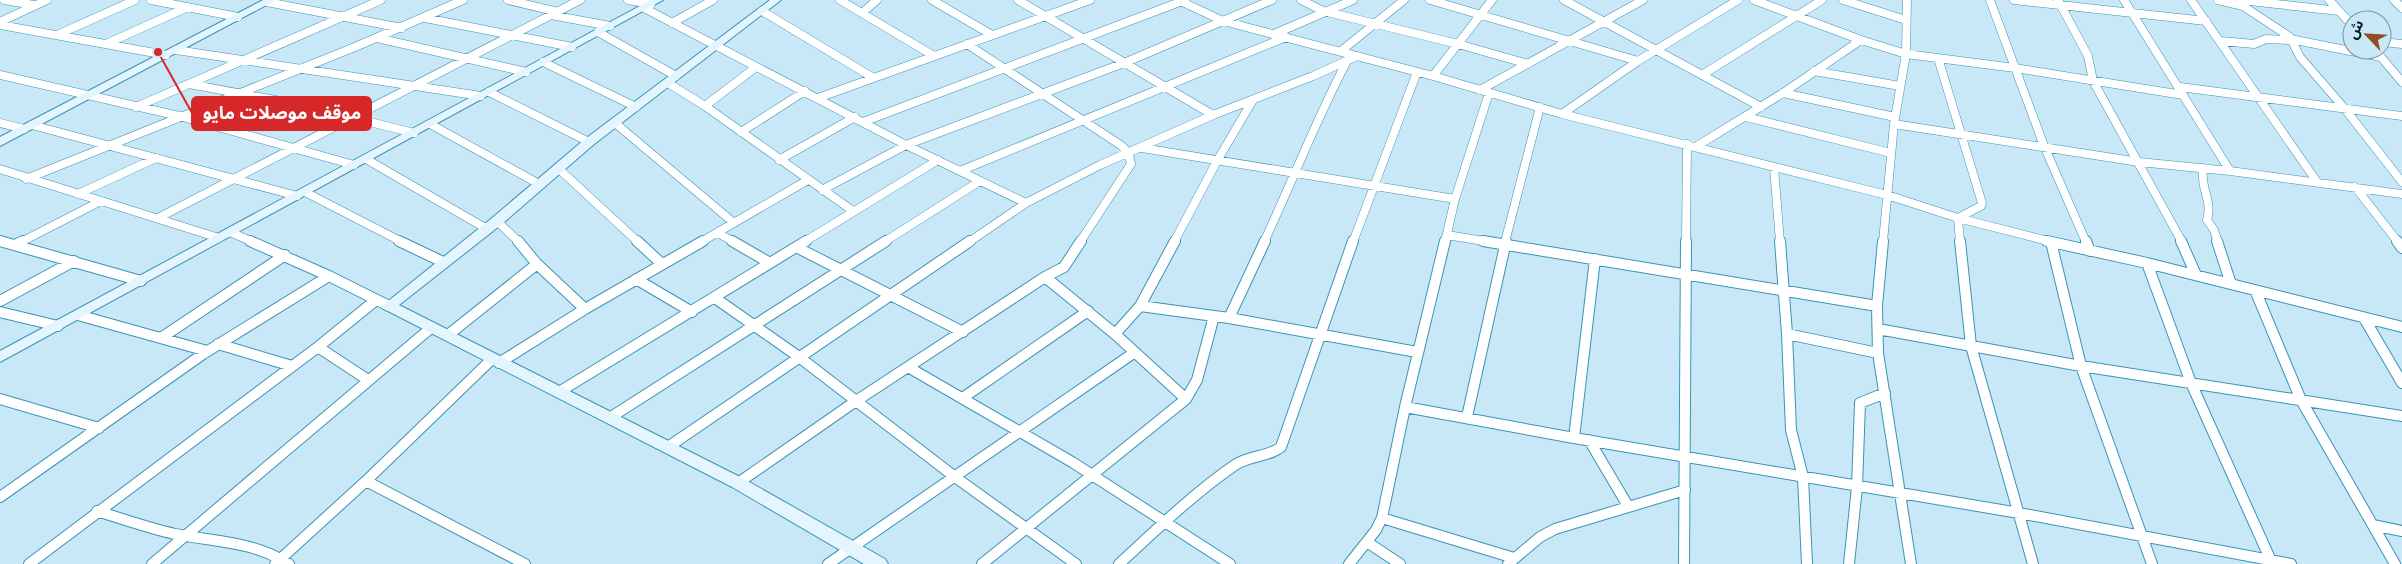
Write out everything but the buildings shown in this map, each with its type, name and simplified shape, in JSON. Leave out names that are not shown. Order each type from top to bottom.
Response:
[{"type":"street","points":[[0,4],[9,0],[34,5]]},
{"type":"street","points":[[0,23],[47,0]]},
{"type":"street","points":[[57,35],[135,0]]},
{"type":"street","points":[[151,0],[238,17]]},
{"type":"street","points":[[136,106],[381,0]]},
{"type":"street","points":[[26,179],[106,144],[304,69],[463,0]]},
{"type":"street","points":[[508,0],[554,14],[610,26]]},
{"type":"street","points":[[158,218],[580,0]]},
{"type":"street","points":[[628,0],[651,4],[672,23],[906,145],[1026,203]]},
{"type":"street","points":[[672,23],[713,0]]},
{"type":"street","points":[[29,564],[318,347],[443,262],[497,221],[589,142],[776,0]]},
{"type":"street","points":[[840,0],[934,56]]},
{"type":"street","points":[[862,14],[877,0]]},
{"type":"street","points":[[932,0],[992,35]]},
{"type":"street","points":[[1018,0],[1213,115]]},
{"type":"street","points":[[818,98],[1090,0]]},
{"type":"street","points":[[822,190],[906,145],[1124,63],[1272,0]]},
{"type":"street","points":[[1301,0],[1324,11],[1458,44],[1528,64]]},
{"type":"street","points":[[1274,34],[1353,0]]},
{"type":"street","points":[[1341,52],[1404,0]]},
{"type":"street","points":[[1430,0],[1638,61]]},
{"type":"street","points":[[1433,76],[1492,0]]},
{"type":"street","points":[[1564,0],[1761,107]]},
{"type":"street","points":[[1349,564],[1367,542],[1382,518],[1417,352],[1455,198],[1484,92],[1567,41],[1643,0]]},
{"type":"street","points":[[1562,114],[1638,61],[1738,0]]},
{"type":"street","points":[[1754,0],[1861,40],[1906,54],[2015,68],[2183,95]]},
{"type":"street","points":[[1702,75],[1798,17],[1822,0]]},
{"type":"street","points":[[1843,0],[1906,20]]},
{"type":"street","points":[[1907,0],[1906,54],[1894,121],[1877,306],[1878,353],[1899,493],[1912,564]]},
{"type":"street","points":[[1990,0],[2044,146],[2090,251]]},
{"type":"street","points":[[2014,0],[2060,3],[2206,21]]},
{"type":"street","points":[[2124,0],[2180,87],[2183,95],[2230,171]]},
{"type":"street","points":[[2191,0],[2261,98],[2316,182]]},
{"type":"street","points":[[2218,0],[2243,6],[2264,22],[2287,34],[2300,57],[2346,109],[2402,182]]},
{"type":"street","points":[[2240,0],[2339,11]]},
{"type":"street","points":[[2329,0],[2342,14]]},
{"type":"street","points":[[2394,0],[2402,8]]},
{"type":"street","points":[[0,142],[269,1],[402,28]]},
{"type":"street","points":[[863,122],[1182,1],[1223,21],[1433,76],[1562,114],[1697,146],[1774,168],[1887,195],[1958,218],[2051,242],[2196,275],[2402,328]]},
{"type":"street","points":[[2060,3],[2088,56],[2093,81],[2179,236],[2196,275]]},
{"type":"street","points":[[0,357],[651,4]]},
{"type":"street","points":[[106,45],[188,7]]},
{"type":"street","points":[[762,11],[872,77]]},
{"type":"street","points":[[425,18],[572,47]]},
{"type":"street","points":[[0,23],[106,45],[243,60],[485,94],[589,142]]},
{"type":"street","points":[[598,32],[672,80],[779,160],[853,211]]},
{"type":"street","points":[[960,171],[1286,37]]},
{"type":"street","points":[[377,38],[526,72]]},
{"type":"street","points":[[2221,41],[2254,44],[2257,41],[2274,38],[2290,39],[2342,49]]},
{"type":"street","points":[[1697,146],[1746,117],[1861,40]]},
{"type":"street","points":[[738,484],[908,367],[1045,277],[1064,267],[1131,164],[1132,158],[1122,146],[1040,94],[968,44]]},
{"type":"street","points":[[668,447],[1026,203],[1069,180],[1213,115],[1357,56]]},
{"type":"street","points":[[1938,58],[1982,203],[1981,206],[1958,218]]},
{"type":"street","points":[[2384,60],[2402,82]]},
{"type":"street","points":[[1229,318],[1296,174],[1321,110],[1347,61]]},
{"type":"street","points":[[543,62],[636,107]]},
{"type":"street","points":[[705,106],[756,67]]},
{"type":"street","points":[[1814,70],[1900,86]]},
{"type":"street","points":[[1120,564],[1166,521],[1236,464],[1251,456],[1276,451],[1281,447],[1374,185],[1417,72]]},
{"type":"street","points":[[0,75],[179,116],[354,165]]},
{"type":"street","points":[[189,84],[244,92],[353,116],[414,133]]},
{"type":"street","points":[[2180,87],[2401,117]]},
{"type":"street","points":[[741,132],[805,91]]},
{"type":"street","points":[[1783,93],[1894,121],[1960,135],[2044,146],[2139,162],[2230,171],[2402,194]]},
{"type":"street","points":[[1115,334],[1140,306],[1216,161],[1253,100]]},
{"type":"street","points":[[1468,417],[1505,244],[1540,107]]},
{"type":"street","points":[[779,160],[855,117]]},
{"type":"street","points":[[1746,117],[1891,152]]},
{"type":"street","points":[[0,123],[28,127],[106,144],[232,179],[301,194],[443,262]]},
{"type":"street","points":[[615,123],[734,223]]},
{"type":"street","points":[[430,124],[540,184]]},
{"type":"street","points":[[1684,564],[1687,144]]},
{"type":"street","points":[[1142,148],[1455,198]]},
{"type":"street","points":[[78,194],[156,158]]},
{"type":"street","points":[[366,159],[486,229]]},
{"type":"street","points":[[559,392],[938,160]]},
{"type":"street","points":[[558,168],[662,264]]},
{"type":"street","points":[[1774,168],[1787,334],[1791,430],[1803,477],[1807,564]]},
{"type":"street","points":[[2203,168],[2201,180],[2210,210],[2207,220],[2214,230],[2231,284]]},
{"type":"street","points":[[0,169],[26,179],[100,201],[224,235],[285,256],[432,327],[668,447],[738,484],[879,564]]},
{"type":"street","points":[[97,512],[185,536],[241,542],[282,562],[366,481],[496,361],[808,180]]},
{"type":"street","points":[[611,418],[980,181]]},
{"type":"street","points":[[2355,187],[2402,248]]},
{"type":"street","points":[[15,245],[100,201]]},
{"type":"street","points":[[1958,218],[1971,346],[2020,513],[2032,564]]},
{"type":"street","points":[[497,221],[517,240],[537,264],[585,309]]},
{"type":"street","points":[[718,232],[770,263]]},
{"type":"street","points":[[1447,235],[1877,306]]},
{"type":"street","points":[[0,241],[141,281]]},
{"type":"street","points":[[2051,242],[2081,366],[2152,564]]},
{"type":"street","points":[[796,247],[963,332]]},
{"type":"street","points":[[161,338],[285,256]]},
{"type":"street","points":[[1574,438],[1595,259]]},
{"type":"street","points":[[0,301],[74,261]]},
{"type":"street","points":[[2147,263],[2191,383],[2272,562]]},
{"type":"street","points":[[448,335],[537,264]]},
{"type":"street","points":[[0,497],[207,351],[283,301],[329,276]]},
{"type":"street","points":[[1045,277],[1115,334],[1186,399]]},
{"type":"street","points":[[636,279],[692,312]]},
{"type":"street","points":[[2255,290],[2301,400],[2395,564]]},
{"type":"street","points":[[715,298],[755,325],[955,476],[1076,564]]},
{"type":"street","points":[[1140,306],[1229,318],[1417,352]]},
{"type":"street","points":[[0,312],[58,326]]},
{"type":"street","points":[[964,397],[1088,312]]},
{"type":"street","points":[[78,315],[207,351]]},
{"type":"street","points":[[982,564],[1025,527],[1186,399],[1197,380],[1214,316]]},
{"type":"street","points":[[2364,318],[2402,383]]},
{"type":"street","points":[[152,564],[432,327]]},
{"type":"street","points":[[1878,328],[2081,366],[2402,416]]},
{"type":"street","points":[[1787,334],[1878,353]]},
{"type":"street","points":[[218,344],[292,366]]},
{"type":"street","points":[[318,347],[331,353],[350,371],[368,380]]},
{"type":"street","points":[[828,564],[1135,352]]},
{"type":"street","points":[[908,367],[964,397],[1166,521],[1230,564]]},
{"type":"street","points":[[1849,564],[1857,487],[1860,403],[1884,393]]},
{"type":"street","points":[[0,399],[99,428]]},
{"type":"street","points":[[1405,407],[1857,487],[2020,513],[2272,562],[2291,564]]},
{"type":"street","points":[[1589,440],[1628,506]]},
{"type":"street","points":[[366,481],[525,564]]},
{"type":"street","points":[[1382,518],[1511,561],[1540,537],[1555,528],[1685,490]]},
{"type":"street","points":[[2372,525],[2402,530]]},
{"type":"street","points":[[1367,542],[1400,564]]},
{"type":"place","name":"موقف موصلات مايو","points":[[158,52]]}]
